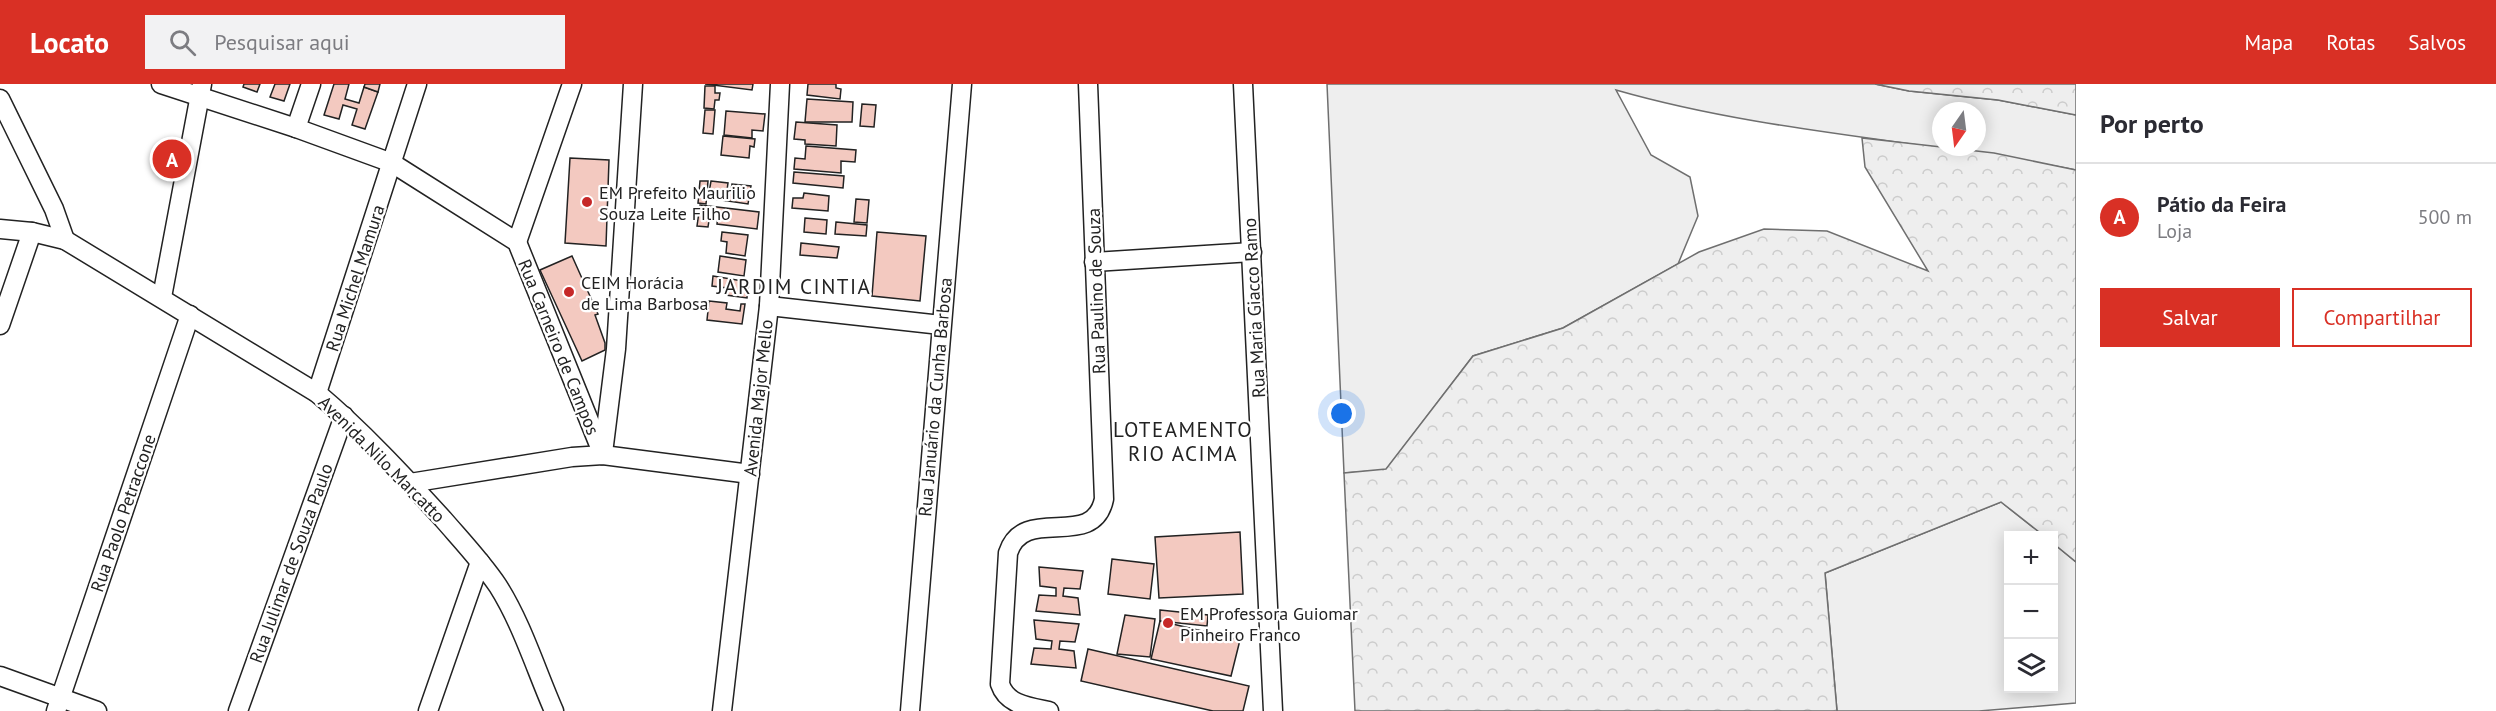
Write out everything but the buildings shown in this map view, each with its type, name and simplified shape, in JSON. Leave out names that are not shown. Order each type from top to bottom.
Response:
[{"type":"street","name":"Rua Carneiro de Campos","points":[[161,84],[200,90],[392,163],[517,242],[603,455]]},
{"type":"street","points":[[296,128],[311,84]]},
{"type":"street","name":"Rua Michel Mamura","points":[[317,393],[417,84]]},
{"type":"street","points":[[517,242],[572,84]]},
{"type":"street","points":[[603,455],[616,349],[633,84]]},
{"type":"street","name":"Avenida Major Mello","points":[[722,711],[769,306],[780,84]]},
{"type":"street","name":"Rua Januário da Cunha Barbosa","points":[[910,711],[962,84]]},
{"type":"street","name":"Rua Paulino de Souza","points":[[1049,711],[1018,704],[1002,692],[1000,684],[1008,553],[1011,542],[1029,529],[1089,523],[1099,515],[1104,499],[1088,84]]},
{"type":"street","name":"Rua Maria Giacco Ramo","points":[[1243,84],[1273,711]]},
{"type":"street","points":[[162,297],[200,90]]},
{"type":"street","points":[[0,99],[54,209],[65,240]]},
{"type":"street","name":"Avenida Nilo Marcatto","points":[[0,229],[32,232],[65,240],[317,393],[344,416],[410,483],[480,562],[509,606],[554,711]]},
{"type":"street","points":[[0,325],[32,232]]},
{"type":"street","points":[[1094,262],[1252,252]]},
{"type":"street","points":[[769,306],[941,325]]},
{"type":"street","name":"Rua Paolo Petraccone","points":[[58,704],[190,315]]},
{"type":"street","name":"Rua Julimar de Souza Paulo","points":[[238,711],[344,416]]},
{"type":"street","points":[[410,483],[572,457],[603,455],[750,474]]},
{"type":"street","points":[[428,711],[480,562]]},
{"type":"street","points":[[0,676],[58,704],[97,711]]},
{"type":"green space","points":[[1327,84],[1875,84],[1909,91],[1998,100],[2076,115],[2076,170],[1986,155],[1986,102],[1932,102],[1932,147],[1730,116],[1673,105],[1616,90],[1651,155],[1690,177],[1698,216],[1678,264],[1563,328],[1473,356],[1386,470],[1344,473]]},
{"type":"green space","points":[[1875,84],[2076,84],[2076,115],[1998,100],[1909,91]]},
{"type":"green space","points":[[1862,138],[1932,146],[1932,156],[1986,156],[1986,152],[2076,170],[2076,562],[2058,547],[2058,531],[2038,531],[2001,502],[1825,573],[1837,711],[1355,711],[1344,473],[1386,469],[1473,356],[1563,328],[1699,252],[1764,229],[1827,231],[1928,271],[1865,167]]},
{"type":"green space","points":[[2001,502],[2038,531],[2004,531],[2004,693],[2058,693],[2058,547],[2076,562],[2076,703],[1979,711],[1837,711],[1825,573]]},
{"type":"place","name":"Pátio da Feira","points":[[172,159]]},
{"type":"place","name":"EM Prefeito Maurilio Souza Leite Filho","points":[[587,202]]},
{"type":"place","name":"CEIM Horácia de Lima Barbosa","points":[[569,292]]},
{"type":"place","name":"EM Professora Guiomar Pinheiro Franco","points":[[1168,623]]},
{"type":"district","name":"JARDIM CINTIA","points":[[794,286]]},
{"type":"district","name":"LOTEAMENTO RIO ACIMA","points":[[1183,441]]}]
